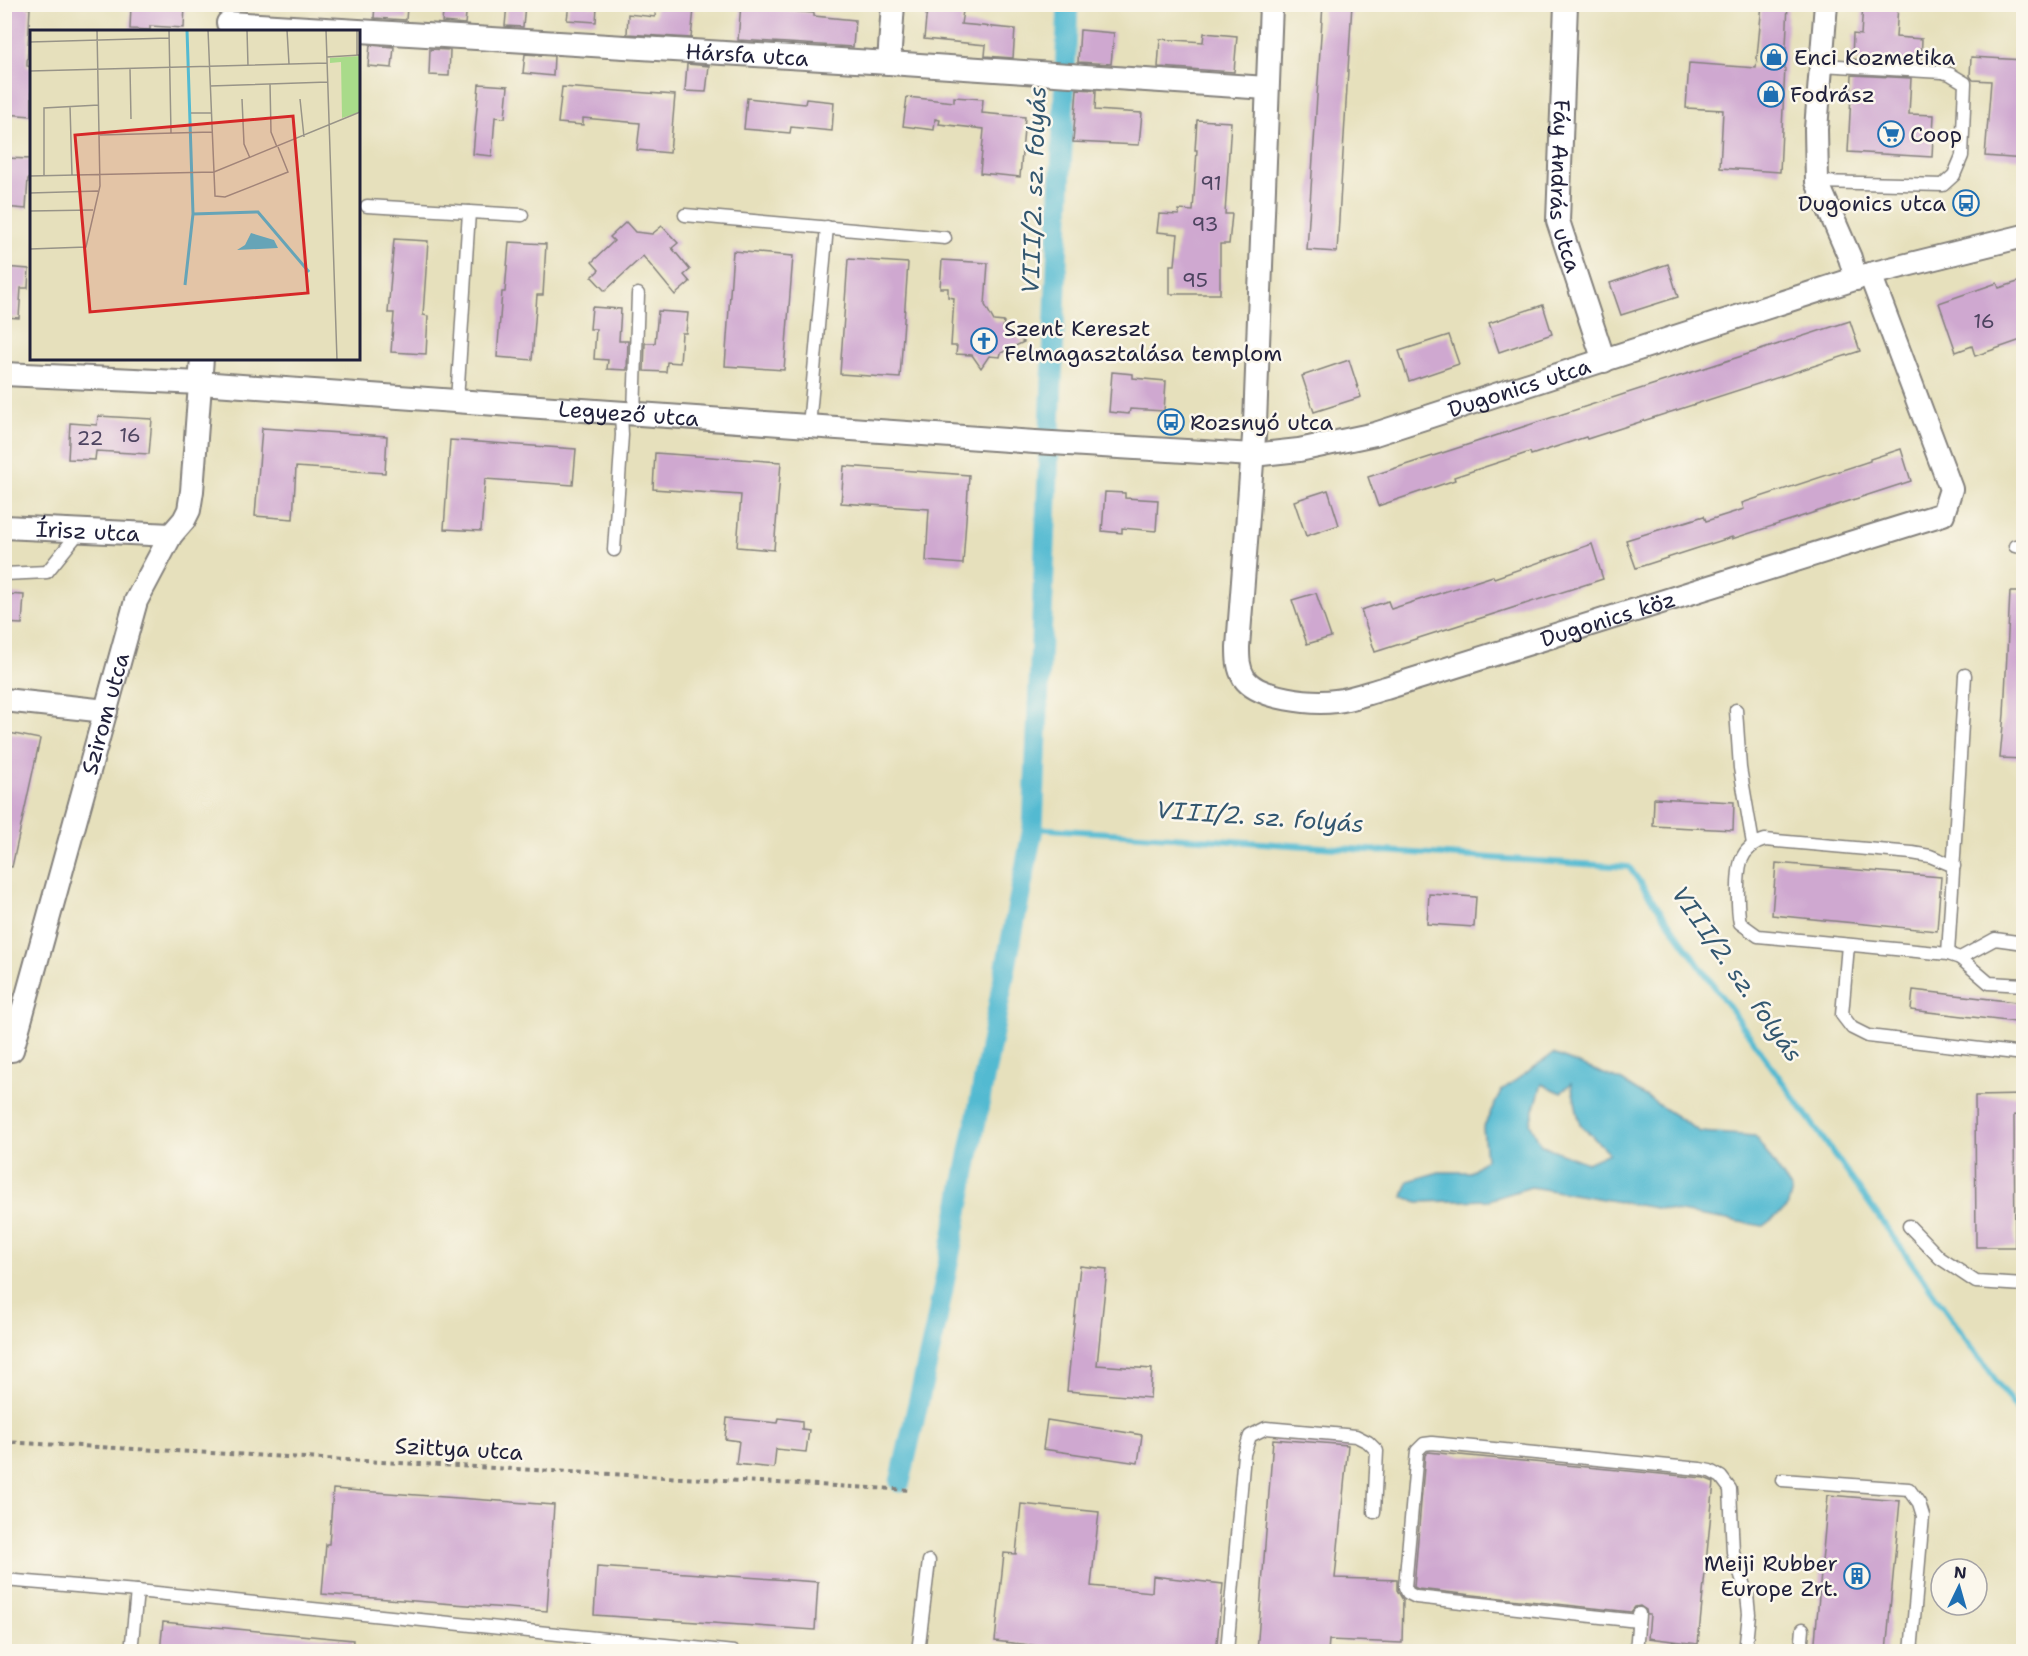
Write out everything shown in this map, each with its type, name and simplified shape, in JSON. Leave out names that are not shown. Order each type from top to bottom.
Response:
[{"type":"street","points":[[889,63],[893,4]]},
{"type":"street","points":[[1253,455],[1271,4]]},
{"type":"street","name":"Fáy András utca","points":[[1566,4],[1558,221],[1604,361]]},
{"type":"street","points":[[1826,4],[1816,129],[1817,182],[1850,258],[1863,276]]},
{"type":"street","name":"Hársfa utca","points":[[228,20],[1267,88]]},
{"type":"street","name":"Dugonics utca","points":[[1253,455],[1299,450],[1375,434],[1863,276],[2024,236]]},
{"type":"street","name":"Dugonics köz","points":[[1253,455],[1238,647],[1239,665],[1244,678],[1264,693],[1316,701],[1336,701],[1386,688],[1943,514],[1951,489],[1863,276]]},
{"type":"street","name":"Szirom utca","points":[[8,1050],[136,601],[171,535],[189,510],[202,360]]},
{"type":"street","name":"Legyező utca","points":[[4,374],[200,384],[1253,455]]},
{"type":"street","name":"Írisz utca","points":[[4,527],[171,535]]},
{"type":"street","points":[[4,700],[106,711]]},
{"type":"lane","points":[[1817,182],[1943,185],[1954,175],[1962,156],[1965,83],[1942,72],[1821,65]]},
{"type":"lane","points":[[367,206],[522,216]]},
{"type":"lane","points":[[457,401],[469,212]]},
{"type":"lane","points":[[685,215],[945,238]]},
{"type":"lane","points":[[809,426],[826,227]]},
{"type":"lane","points":[[614,550],[622,435],[627,413],[638,294]]},
{"type":"lane","points":[[4,574],[47,572],[80,531]]},
{"type":"lane","points":[[1954,956],[1954,866],[1965,675]]},
{"type":"lane","points":[[1736,710],[1740,768],[1753,844]]},
{"type":"lane","points":[[1954,866],[1930,856],[1912,853],[1765,840],[1753,844],[1741,861],[1737,908],[1740,922],[1758,936],[1954,956],[1995,939],[2024,943]]},
{"type":"lane","points":[[1848,945],[1842,1015],[1852,1028],[1868,1036],[2024,1054]]},
{"type":"lane","points":[[1954,956],[1989,983],[2024,986]]},
{"type":"lane","points":[[1909,1226],[1940,1258],[1976,1282],[2024,1285]]},
{"type":"lane","points":[[1227,1652],[1244,1454],[1250,1436],[1266,1428],[1356,1436],[1368,1442],[1377,1451],[1374,1512]]},
{"type":"lane","points":[[1636,1652],[1639,1618],[1416,1597],[1408,1593],[1404,1587],[1417,1451],[1424,1444],[1432,1443],[1700,1469],[1721,1477],[1730,1489],[1733,1552],[1747,1595],[1749,1614],[1745,1652]]},
{"type":"lane","points":[[1782,1480],[1909,1489],[1919,1503],[1923,1516],[1911,1652]]},
{"type":"lane","points":[[918,1652],[929,1561]]},
{"type":"lane","points":[[4,1580],[136,1591],[734,1652]]},
{"type":"lane","points":[[131,1652],[136,1591]]},
{"type":"lane","points":[[1801,1652],[1803,1629]]},
{"type":"path","name":"Szittya utca","points":[[4,1442],[911,1490]]},
{"type":"path","points":[[1674,1652],[1675,1641]]},
{"type":"water","points":[[1553,1054],[1622,1081],[1700,1132],[1755,1136],[1792,1190],[1787,1208],[1763,1226],[1531,1187],[1489,1200],[1418,1202],[1403,1197],[1408,1181],[1439,1172],[1470,1172],[1486,1159],[1483,1128],[1502,1090]],"holes":[[[1571,1083],[1580,1124],[1609,1153],[1587,1163],[1541,1145],[1530,1123],[1542,1084],[1561,1093]]]},
{"type":"building","points":[[4,4],[27,4],[27,8],[30,8],[27,66],[30,67],[30,116],[4,114]]},
{"type":"building","points":[[131,4],[185,4],[184,28],[150,26],[150,30],[130,29]]},
{"type":"building","points":[[375,4],[407,7],[406,20],[374,18]]},
{"type":"building","points":[[444,4],[467,4],[465,24],[442,22]]},
{"type":"building","points":[[507,4],[525,4],[523,27],[505,26]]},
{"type":"building","points":[[569,4],[589,4],[588,6],[597,7],[596,22],[567,20]]},
{"type":"building","points":[[741,4],[758,4],[758,8],[814,13],[814,16],[855,20],[853,47],[738,40]]},
{"type":"building","points":[[1323,4],[1352,4],[1337,252],[1307,250]]},
{"type":"building","points":[[1762,4],[1788,4],[1780,172],[1720,168],[1723,110],[1686,108],[1689,63],[1756,68]]},
{"type":"building","points":[[1863,4],[1898,4],[1896,37],[1922,39],[1921,63],[1852,59],[1853,34],[1861,35]]},
{"type":"building","points":[[656,6],[694,9],[691,38],[627,34],[628,14],[655,17]]},
{"type":"building","points":[[927,8],[963,11],[961,24],[1015,29],[1013,58],[985,56],[986,45],[924,39]]},
{"type":"building","points":[[1080,30],[1114,33],[1111,64],[1078,62]]},
{"type":"building","points":[[1204,33],[1237,36],[1234,72],[1158,67],[1160,39],[1203,42]]},
{"type":"building","points":[[370,45],[394,47],[392,68],[368,66]]},
{"type":"building","points":[[430,49],[450,50],[449,76],[429,75]]},
{"type":"building","points":[[525,54],[554,56],[553,76],[523,73]]},
{"type":"building","points":[[1971,57],[2024,60],[2024,159],[1985,156],[1991,81],[1973,80],[1970,76]]},
{"type":"building","points":[[687,64],[709,66],[706,92],[685,91]]},
{"type":"building","name":"Coop","points":[[1852,75],[1911,78],[1909,114],[1934,115],[1932,157],[1848,152]]},
{"type":"building","points":[[479,84],[508,86],[505,118],[495,117],[492,156],[473,154]]},
{"type":"building","points":[[562,87],[675,95],[670,153],[637,150],[640,123],[583,118],[583,125],[558,123]]},
{"type":"building","points":[[1077,89],[1096,90],[1095,110],[1142,113],[1139,145],[1073,142]]},
{"type":"building","points":[[907,97],[954,102],[954,97],[983,99],[982,113],[1025,117],[1020,177],[980,173],[984,129],[939,124],[940,120],[935,119],[934,130],[903,126]]},
{"type":"building","points":[[747,98],[805,104],[806,99],[834,102],[832,131],[791,127],[790,133],[744,129]]},
{"type":"building","points":[[1197,120],[1231,122],[1225,214],[1232,214],[1229,244],[1220,244],[1220,294],[1170,294],[1170,265],[1175,265],[1178,234],[1157,232],[1159,214],[1179,215],[1179,210],[1193,211]]},
{"type":"building","points":[[4,158],[30,159],[26,209],[4,207]]},
{"type":"building","points":[[626,222],[635,232],[652,234],[662,226],[678,243],[672,248],[690,270],[684,275],[690,282],[675,295],[643,256],[605,291],[592,277],[599,270],[592,262],[614,241],[610,237]]},
{"type":"building","points":[[394,239],[428,241],[423,315],[428,316],[426,354],[391,352],[394,313],[388,313]]},
{"type":"building","points":[[509,242],[546,244],[543,295],[537,295],[532,360],[497,357]]},
{"type":"building","points":[[733,251],[793,256],[784,370],[725,366]]},
{"type":"building","points":[[848,259],[908,263],[900,378],[840,374]]},
{"type":"building","points":[[942,260],[988,263],[985,305],[994,321],[1004,322],[1003,328],[1024,342],[1001,353],[1000,357],[989,356],[981,368],[972,355],[956,354],[957,346],[951,346],[954,298],[948,297],[948,288],[940,288]]},
{"type":"building","points":[[1668,264],[1678,297],[1621,315],[1610,283]]},
{"type":"building","points":[[4,267],[29,269],[28,288],[21,288],[19,318],[4,317]]},
{"type":"building","points":[[2024,280],[2024,339],[1975,356],[1972,346],[1956,352],[1939,303],[1997,283],[1999,288]]},
{"type":"building","points":[[1543,305],[1552,334],[1499,352],[1489,323]]},
{"type":"building","points":[[592,307],[621,309],[619,341],[628,341],[627,370],[607,369],[608,360],[594,359],[596,329],[590,329]]},
{"type":"building","points":[[658,311],[688,313],[686,333],[682,333],[680,363],[667,362],[666,372],[644,371],[645,343],[655,343]]},
{"type":"building","points":[[1850,321],[1860,351],[1587,439],[1586,437],[1531,455],[1530,452],[1454,477],[1455,480],[1378,506],[1368,477]]},
{"type":"building","points":[[1449,335],[1459,364],[1409,381],[1399,351]]},
{"type":"building","points":[[1349,360],[1361,397],[1314,412],[1302,376]]},
{"type":"building","points":[[1112,372],[1133,374],[1133,378],[1166,381],[1164,411],[1130,409],[1129,414],[1109,412]]},
{"type":"building","points":[[98,416],[152,419],[149,454],[96,451],[95,460],[68,459],[70,423],[97,425]]},
{"type":"building","points":[[262,428],[387,436],[385,473],[296,467],[293,519],[255,516]]},
{"type":"building","points":[[450,440],[576,449],[573,485],[485,479],[481,531],[444,529]]},
{"type":"building","points":[[1901,449],[1911,481],[1636,568],[1626,540],[1704,516],[1706,521],[1744,509],[1742,503]]},
{"type":"building","points":[[655,453],[781,462],[774,550],[737,547],[741,495],[653,489]]},
{"type":"building","points":[[844,466],[969,475],[963,564],[926,561],[929,509],[841,503]]},
{"type":"building","points":[[1328,490],[1339,525],[1306,536],[1294,501]]},
{"type":"building","points":[[1105,492],[1125,493],[1125,498],[1158,500],[1156,531],[1122,528],[1122,533],[1102,531]]},
{"type":"building","points":[[1592,544],[1603,579],[1375,652],[1361,610],[1388,601],[1391,609],[1493,576],[1494,578]]},
{"type":"building","points":[[2010,592],[2024,592],[2024,759],[2000,758]]},
{"type":"building","points":[[1316,593],[1331,637],[1307,644],[1292,600]]},
{"type":"building","points":[[4,594],[24,595],[22,624],[4,623]]},
{"type":"building","points":[[4,732],[40,739],[12,867],[4,866]]},
{"type":"building","points":[[1654,798],[1734,802],[1733,830],[1653,826]]},
{"type":"building","points":[[1776,863],[1941,877],[1937,931],[1772,915]]},
{"type":"building","points":[[1429,894],[1476,897],[1474,927],[1427,924]]},
{"type":"building","points":[[1913,990],[2024,1003],[2024,1023],[1911,1010]]},
{"type":"building","points":[[2024,1095],[2024,1116],[2014,1115],[2015,1247],[1976,1247],[1975,1096]]},
{"type":"building","points":[[1080,1266],[1107,1269],[1097,1365],[1152,1369],[1150,1398],[1067,1391]]},
{"type":"building","points":[[727,1418],[778,1423],[779,1418],[802,1421],[802,1429],[809,1430],[806,1452],[776,1449],[774,1468],[736,1464],[739,1441],[725,1439]]},
{"type":"building","points":[[1047,1420],[1142,1435],[1138,1463],[1043,1449]]},
{"type":"building","points":[[1273,1439],[1348,1445],[1335,1578],[1397,1580],[1397,1590],[1403,1600],[1402,1643],[1329,1640],[1328,1652],[1257,1652]]},
{"type":"building","points":[[1428,1452],[1704,1478],[1714,1482],[1698,1644],[1648,1638],[1650,1615],[1647,1615],[1646,1610],[1640,1606],[1635,1607],[1631,1612],[1414,1587],[1425,1455]]},
{"type":"building","points":[[333,1489],[554,1505],[547,1611],[322,1594]]},
{"type":"building","name":"Meiji Rubber Europe Zrt.","points":[[1828,1495],[1900,1501],[1886,1652],[1814,1652]]},
{"type":"building","points":[[1021,1504],[1099,1512],[1091,1586],[1152,1592],[1153,1576],[1223,1584],[1216,1652],[1091,1652],[995,1641],[1004,1553],[1016,1554]]},
{"type":"building","points":[[597,1567],[818,1582],[815,1630],[594,1615]]},
{"type":"building","points":[[163,1622],[353,1640],[352,1652],[160,1652]]},
{"type":"waterway","name":"VIII/2. sz. folyás","points":[[900,1482],[936,1325],[1033,828],[1068,4]]},
{"type":"waterway","name":"VIII/2. sz. folyás","points":[[1033,828],[1629,867],[2024,1420]]},
{"type":"place","name":"Enci Kozmetika","points":[[1774,57]]},
{"type":"place","name":"Fodrász","points":[[1771,94]]},
{"type":"place","name":"Coop","points":[[1891,134]]},
{"type":"place","name":"Dugonics utca","points":[[1966,203]]},
{"type":"place","name":"Szent Kereszt Felmagasztalása templom","points":[[984,341]]},
{"type":"place","name":"Rozsnyó utca","points":[[1171,422]]},
{"type":"place","name":"Meiji Rubber Europe Zrt.","points":[[1857,1576]]}]
